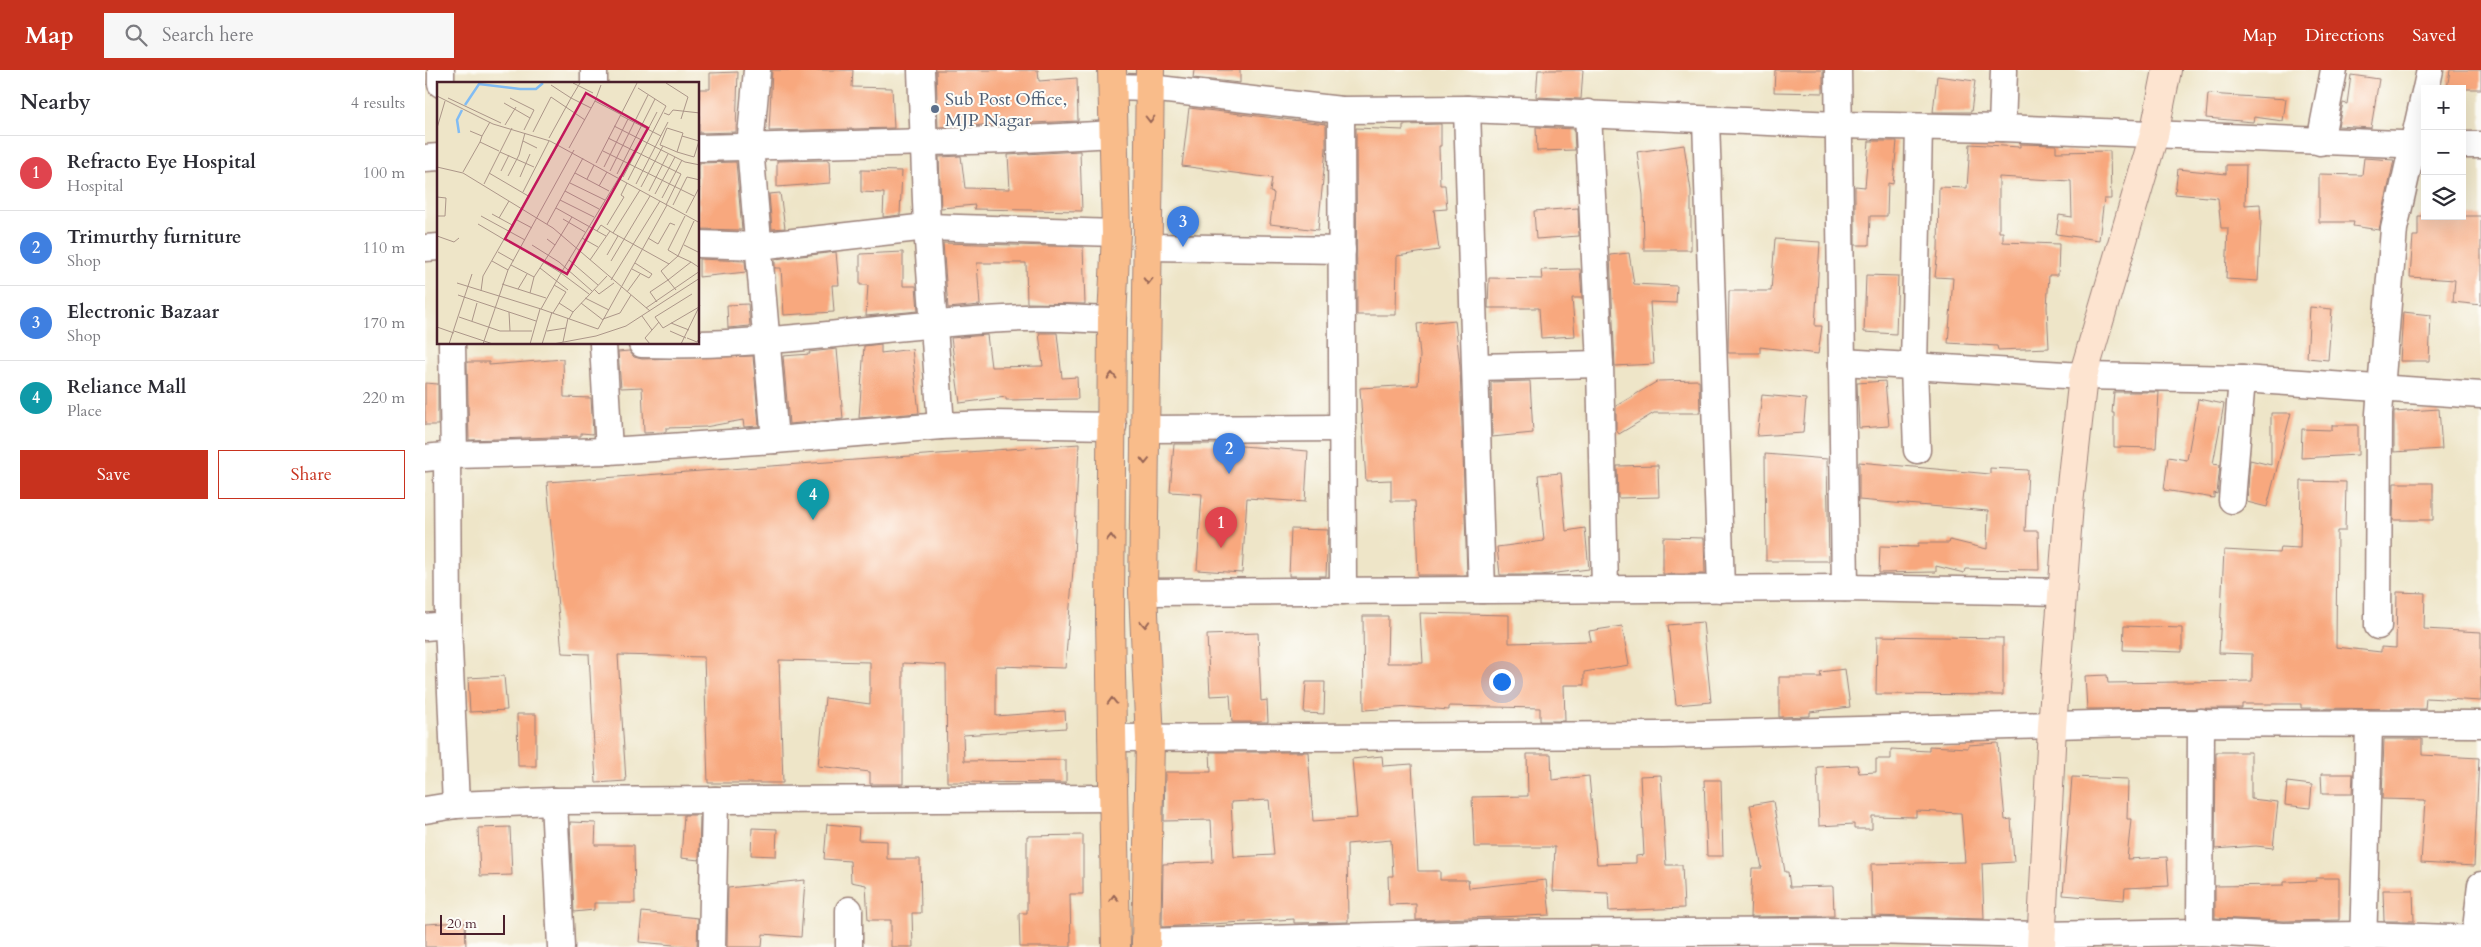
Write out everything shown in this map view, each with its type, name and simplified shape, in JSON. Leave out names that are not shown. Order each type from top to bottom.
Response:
[{"type":"main road","points":[[1113,79],[1116,233],[1112,320],[1113,426],[1110,620],[1115,947]]},
{"type":"main road","points":[[1145,944],[1150,739],[1143,592],[1150,79]]},
{"type":"street","points":[[757,70],[750,147],[765,341],[775,440]]},
{"type":"street","points":[[921,70],[927,226],[941,426]]},
{"type":"street","points":[[1838,70],[1837,125],[1845,588]]},
{"type":"street","points":[[2002,128],[2004,70]]},
{"type":"street","points":[[2041,941],[2052,726],[2069,504],[2083,376],[2154,135],[2167,70]]},
{"type":"street","points":[[2320,142],[2334,70]]},
{"type":"street","points":[[2426,85],[2430,70]]},
{"type":"street","points":[[1113,79],[1150,79],[1341,110],[1467,109],[1837,125],[2002,128],[2419,145]]},
{"type":"street","points":[[1467,109],[1482,590]]},
{"type":"street","points":[[1341,110],[1343,590]]},
{"type":"street","points":[[1588,113],[1600,364],[1605,589]]},
{"type":"street","points":[[1706,120],[1721,589]]},
{"type":"street","points":[[1917,450],[1914,367],[1919,127]]},
{"type":"street","points":[[2378,626],[2379,414],[2394,229],[2419,145],[2421,127]]},
{"type":"street","points":[[700,148],[1007,140],[1114,134]]},
{"type":"street","points":[[2466,145],[2481,144]]},
{"type":"street","points":[[700,244],[758,246],[927,226],[1116,233]]},
{"type":"street","points":[[1149,247],[1343,250]]},
{"type":"street","points":[[700,344],[765,341],[1025,318],[1112,320]]},
{"type":"street","points":[[452,345],[442,457],[437,626],[456,805]]},
{"type":"street","points":[[603,345],[609,451]]},
{"type":"street","points":[[1842,362],[2083,376],[2242,379],[2481,395]]},
{"type":"street","points":[[1476,367],[1600,364]]},
{"type":"street","points":[[2232,500],[2242,379]]},
{"type":"street","points":[[442,457],[609,451],[941,426],[990,424],[1113,426]]},
{"type":"street","points":[[1146,429],[1343,428]]},
{"type":"street","points":[[1143,592],[1845,588],[2063,592]]},
{"type":"street","points":[[1112,738],[1674,734],[2201,722],[2369,726],[2481,724]]},
{"type":"street","points":[[2200,932],[2201,722]]},
{"type":"street","points":[[2363,941],[2369,726]]},
{"type":"street","points":[[425,810],[456,805],[554,801],[1113,798]]},
{"type":"street","points":[[712,947],[715,800]]},
{"type":"street","points":[[554,801],[561,947]]},
{"type":"street","points":[[1145,944],[1489,933],[2041,941],[2200,932],[2284,942],[2478,938],[2481,885]]},
{"type":"street","points":[[849,910],[849,947]]},
{"type":"building","points":[[772,70],[853,70],[852,87],[892,88],[894,128],[769,131]]},
{"type":"building","points":[[936,70],[1038,70],[1039,81],[1077,78],[1078,121],[938,127]]},
{"type":"building","points":[[1194,70],[1240,70],[1240,83],[1193,78]]},
{"type":"building","points":[[1538,70],[1583,70],[1581,99],[1536,97]]},
{"type":"building","points":[[1775,70],[1823,70],[1823,93],[1774,92]]},
{"type":"building","points":[[2450,70],[2481,70],[2481,89],[2466,89],[2466,85],[2448,85]]},
{"type":"building","points":[[738,72],[736,132],[700,133],[700,89],[710,89],[710,73]]},
{"type":"building","points":[[2351,75],[2379,79],[2371,128],[2338,126],[2343,103],[2347,104]]},
{"type":"building","points":[[1937,76],[1975,81],[1971,112],[1933,112]]},
{"type":"building","points":[[2208,94],[2286,99],[2283,121],[2254,117],[2253,122],[2206,118]]},
{"type":"building","points":[[1189,108],[1326,124],[1326,149],[1318,230],[1270,224],[1274,193],[1270,192],[1272,178],[1182,166]]},
{"type":"building","points":[[1441,124],[1441,146],[1439,146],[1440,185],[1445,185],[1447,209],[1434,210],[1439,250],[1397,256],[1396,315],[1357,315],[1356,128],[1403,130],[1403,125]]},
{"type":"building","points":[[1536,127],[1574,129],[1575,150],[1537,151]]},
{"type":"building","points":[[1869,141],[1897,141],[1893,184],[1888,183],[1887,216],[1870,216],[1869,245],[1855,245],[1855,186],[1865,187]]},
{"type":"building","points":[[1970,144],[2020,147],[2020,144],[2056,145],[2056,152],[2110,151],[2111,199],[2104,199],[2099,240],[2056,234],[2059,215],[2072,217],[2071,181],[1999,177],[1999,232],[2003,232],[2003,242],[2059,244],[2058,275],[2049,275],[2047,307],[2049,348],[1998,350],[1997,346],[1948,343],[1953,278],[1935,277],[1938,251],[1939,187],[1967,188]]},
{"type":"building","points":[[1684,145],[1691,191],[1691,250],[1644,250],[1643,195],[1637,152]]},
{"type":"building","points":[[1080,151],[1082,211],[974,209],[975,205],[941,208],[939,157],[961,156],[965,188],[1010,189],[1008,155]]},
{"type":"building","points":[[2364,158],[2394,160],[2379,230],[2353,226],[2354,222],[2319,222],[2319,174],[2362,175]]},
{"type":"building","points":[[829,160],[830,183],[777,187],[777,161]]},
{"type":"building","points":[[736,162],[742,230],[700,229],[700,163]]},
{"type":"building","points":[[2226,165],[2246,165],[2245,205],[2260,204],[2258,281],[2226,279],[2228,228],[2221,228],[2218,198],[2175,194],[2178,169],[2226,174]]},
{"type":"building","points":[[861,170],[902,171],[900,215],[883,217],[884,193],[861,192]]},
{"type":"building","points":[[780,193],[785,228],[772,229],[769,194]]},
{"type":"building","points":[[1578,208],[1579,236],[1536,239],[1534,211]]},
{"type":"building","points":[[2418,216],[2421,216],[2421,220],[2466,220],[2466,216],[2481,216],[2481,305],[2453,302],[2455,280],[2410,277],[2413,236],[2418,236]]},
{"type":"building","points":[[1775,239],[1820,242],[1815,326],[1822,326],[1818,354],[1760,347],[1760,353],[1728,353],[1729,291],[1771,291]]},
{"type":"building","points":[[943,243],[1083,247],[1085,304],[1027,303],[1026,263],[977,263],[980,305],[948,308]]},
{"type":"building","points":[[836,252],[839,285],[832,285],[834,312],[784,315],[781,268],[775,268],[775,259]]},
{"type":"building","points":[[903,252],[903,286],[916,286],[918,311],[866,316],[868,285],[860,285],[860,254]]},
{"type":"building","points":[[1629,253],[1634,284],[1677,286],[1676,303],[1650,302],[1654,364],[1615,366],[1610,255]]},
{"type":"building","points":[[700,259],[745,261],[746,272],[700,277]]},
{"type":"building","points":[[1580,269],[1582,298],[1572,298],[1575,336],[1541,338],[1539,308],[1488,308],[1489,278],[1542,279],[1541,270]]},
{"type":"building","points":[[1866,275],[1898,276],[1896,334],[1864,332]]},
{"type":"building","points":[[748,304],[750,326],[728,328],[727,305]]},
{"type":"building","points":[[2310,307],[2332,309],[2328,360],[2307,358]]},
{"type":"building","points":[[2403,312],[2431,315],[2429,361],[2400,361]]},
{"type":"building","points":[[1455,320],[1460,367],[1467,575],[1418,575],[1415,501],[1391,501],[1391,480],[1366,481],[1360,388],[1418,385],[1420,356],[1417,324]]},
{"type":"building","points":[[1039,333],[1057,333],[1062,378],[1077,377],[1078,399],[1006,400],[1006,397],[960,403],[951,338],[987,335],[991,367],[1043,366]]},
{"type":"building","points":[[881,344],[881,353],[912,349],[919,413],[859,418],[864,346]]},
{"type":"building","points":[[837,349],[843,419],[789,424],[783,356]]},
{"type":"building","points":[[629,351],[634,357],[642,359],[753,356],[759,426],[744,427],[743,420],[705,427],[666,428],[666,432],[644,433],[642,387],[621,388],[618,352]]},
{"type":"building","points":[[563,359],[564,397],[591,398],[593,434],[581,433],[581,436],[469,440],[467,362],[489,362],[489,365]]},
{"type":"building","points":[[1699,380],[1700,413],[1654,413],[1619,434],[1616,430],[1616,406],[1658,381]]},
{"type":"building","points":[[1530,381],[1533,433],[1492,437],[1491,382]]},
{"type":"building","points":[[1885,381],[1889,426],[1859,428],[1857,383]]},
{"type":"building","points":[[425,383],[438,384],[438,425],[425,425]]},
{"type":"building","points":[[2114,392],[2159,392],[2156,448],[2114,447],[2114,413],[2112,413]]},
{"type":"building","points":[[1762,395],[1806,399],[1803,433],[1757,436]]},
{"type":"building","points":[[2198,399],[2224,404],[2213,464],[2220,465],[2217,494],[2214,493],[2214,498],[2164,490],[2168,457],[2187,460]]},
{"type":"building","points":[[2439,409],[2442,449],[2394,452],[2394,412]]},
{"type":"building","points":[[2271,413],[2291,413],[2267,507],[2247,502],[2250,460],[2271,465]]},
{"type":"building","points":[[2332,425],[2358,425],[2358,455],[2301,458],[2302,429],[2332,430]]},
{"type":"building","points":[[1079,444],[1074,557],[1065,668],[996,666],[996,716],[1065,711],[1066,728],[963,735],[964,761],[1066,760],[1066,783],[947,782],[946,665],[903,663],[903,784],[870,784],[870,772],[818,766],[825,698],[870,704],[870,662],[779,660],[783,783],[708,783],[704,657],[618,655],[626,781],[596,783],[589,654],[562,653],[547,482]]},
{"type":"building","points":[[1174,444],[1215,444],[1308,451],[1305,502],[1247,498],[1242,573],[1197,570],[1202,494],[1170,492]]},
{"type":"building","points":[[1765,454],[1827,459],[1829,561],[1766,561]]},
{"type":"building","points":[[1859,462],[1990,474],[1990,468],[2028,470],[2025,531],[2038,531],[2039,570],[1965,569],[1964,573],[1936,566],[1936,572],[1879,573],[1880,546],[1918,547],[1918,543],[1949,543],[1950,540],[1987,549],[1988,511],[1859,500]]},
{"type":"building","points":[[1658,465],[1659,497],[1618,498],[1617,466]]},
{"type":"building","points":[[1561,473],[1566,531],[1585,528],[1589,569],[1541,575],[1500,575],[1497,547],[1544,541],[1538,475]]},
{"type":"building","points":[[2301,481],[2346,482],[2345,531],[2337,531],[2336,647],[2381,652],[2381,647],[2396,648],[2397,592],[2425,593],[2424,629],[2481,632],[2481,701],[2426,698],[2425,709],[2301,708],[2301,704],[2242,704],[2242,708],[2087,709],[2085,676],[2107,675],[2108,683],[2252,681],[2252,654],[2219,653],[2224,550],[2279,553],[2280,547],[2300,548]]},
{"type":"building","points":[[2394,483],[2433,483],[2433,520],[2393,520]]},
{"type":"building","points":[[1291,529],[1328,530],[1326,576],[1289,576]]},
{"type":"building","points":[[1663,537],[1704,538],[1705,574],[1663,574]]},
{"type":"building","points":[[1420,613],[1509,615],[1509,643],[1591,641],[1589,631],[1622,626],[1629,665],[1584,672],[1584,685],[1564,685],[1565,721],[1540,721],[1540,708],[1449,706],[1449,710],[1411,707],[1364,710],[1363,616],[1388,616],[1387,663],[1423,663]]},
{"type":"building","points":[[1703,622],[1711,702],[1676,705],[1668,625]]},
{"type":"building","points":[[2124,626],[2182,628],[2182,652],[2123,650]]},
{"type":"building","points":[[1258,633],[1261,701],[1267,700],[1268,722],[1232,722],[1230,695],[1210,696],[1207,635]]},
{"type":"building","points":[[1877,636],[2003,638],[2003,695],[1876,694]]},
{"type":"building","points":[[1845,669],[1850,707],[1810,712],[1810,716],[1779,717],[1779,677],[1821,677],[1820,672]]},
{"type":"building","points":[[504,676],[507,710],[470,712],[468,678]]},
{"type":"building","points":[[1306,682],[1325,682],[1324,714],[1304,713]]},
{"type":"building","points":[[517,714],[536,714],[536,766],[518,766]]},
{"type":"building","points":[[2384,739],[2422,739],[2422,755],[2479,758],[2474,866],[2421,863],[2425,800],[2382,799]]},
{"type":"building","points":[[1998,743],[2005,820],[2011,819],[2014,862],[1982,864],[1984,919],[1872,916],[1871,864],[1965,862],[1961,813],[1916,811],[1916,817],[1872,816],[1872,829],[1854,829],[1854,824],[1819,826],[1817,767],[1857,765],[1859,773],[1876,772],[1876,759],[1891,759],[1891,749],[1929,751],[1929,746],[1968,748],[1968,745]]},
{"type":"building","points":[[1210,752],[1308,752],[1313,821],[1357,818],[1352,759],[1382,756],[1383,766],[1412,764],[1418,871],[1440,871],[1440,880],[1468,880],[1469,888],[1546,880],[1550,915],[1416,920],[1416,904],[1389,905],[1388,876],[1393,876],[1391,840],[1347,844],[1348,922],[1294,923],[1294,919],[1162,927],[1163,864],[1213,862],[1211,820],[1164,821],[1165,772],[1211,772]],"holes":[[[1269,800],[1274,855],[1234,857],[1231,802]]]},
{"type":"building","points":[[2216,752],[2251,752],[2251,799],[2278,802],[2273,848],[2256,846],[2215,849]]},
{"type":"building","points":[[1527,754],[1551,754],[1552,780],[1589,776],[1597,864],[1636,863],[1636,856],[1644,855],[1640,776],[1661,775],[1666,865],[1682,865],[1684,908],[1609,911],[1608,893],[1553,891],[1555,847],[1474,847],[1472,797],[1528,796]]},
{"type":"building","points":[[2321,774],[2353,774],[2352,794],[2322,794]]},
{"type":"building","points":[[2072,777],[2128,779],[2127,819],[2131,819],[2127,859],[2167,857],[2169,886],[2125,888],[2124,900],[2063,895]]},
{"type":"building","points":[[1704,780],[1721,780],[1723,856],[1707,856]]},
{"type":"building","points":[[2287,782],[2312,785],[2310,808],[2285,805]]},
{"type":"building","points":[[1773,801],[1785,872],[1788,872],[1790,887],[1833,886],[1834,916],[1750,917],[1752,868],[1762,868],[1750,805]]},
{"type":"building","points":[[684,815],[700,815],[699,860],[681,858]]},
{"type":"building","points":[[570,822],[596,823],[595,845],[634,845],[635,903],[594,903],[594,910],[574,912]]},
{"type":"building","points":[[827,824],[859,827],[858,840],[887,841],[887,859],[920,859],[921,913],[912,913],[913,947],[891,947],[891,920],[868,920],[866,885],[851,882],[850,861],[824,859]]},
{"type":"building","points":[[510,827],[512,875],[480,876],[478,828]]},
{"type":"building","points":[[752,828],[777,829],[776,856],[751,855]]},
{"type":"building","points":[[1083,835],[1083,894],[1070,894],[1071,947],[1020,947],[1019,913],[1027,913],[1027,836]]},
{"type":"building","points":[[2316,878],[2339,878],[2339,920],[2284,921],[2215,918],[2215,886],[2284,885],[2284,882],[2316,881]]},
{"type":"building","points":[[805,880],[801,937],[763,934],[762,947],[727,947],[728,888]]},
{"type":"building","points":[[2383,890],[2413,890],[2414,921],[2384,921]]},
{"type":"building","points":[[642,912],[698,918],[697,947],[639,942]]},
{"type":"building","points":[[465,922],[466,947],[425,947],[425,924]]},
{"type":"place","name":"Sub Post Office, MJP Nagar","points":[[935,109]]},
{"type":"place","name":"Electronic Bazaar","points":[[1183,247]]},
{"type":"place","name":"Trimurthy furniture","points":[[1229,474]]},
{"type":"place","name":"Reliance Mall","points":[[813,520]]},
{"type":"place","name":"Refracto Eye Hospital","points":[[1221,548]]}]
